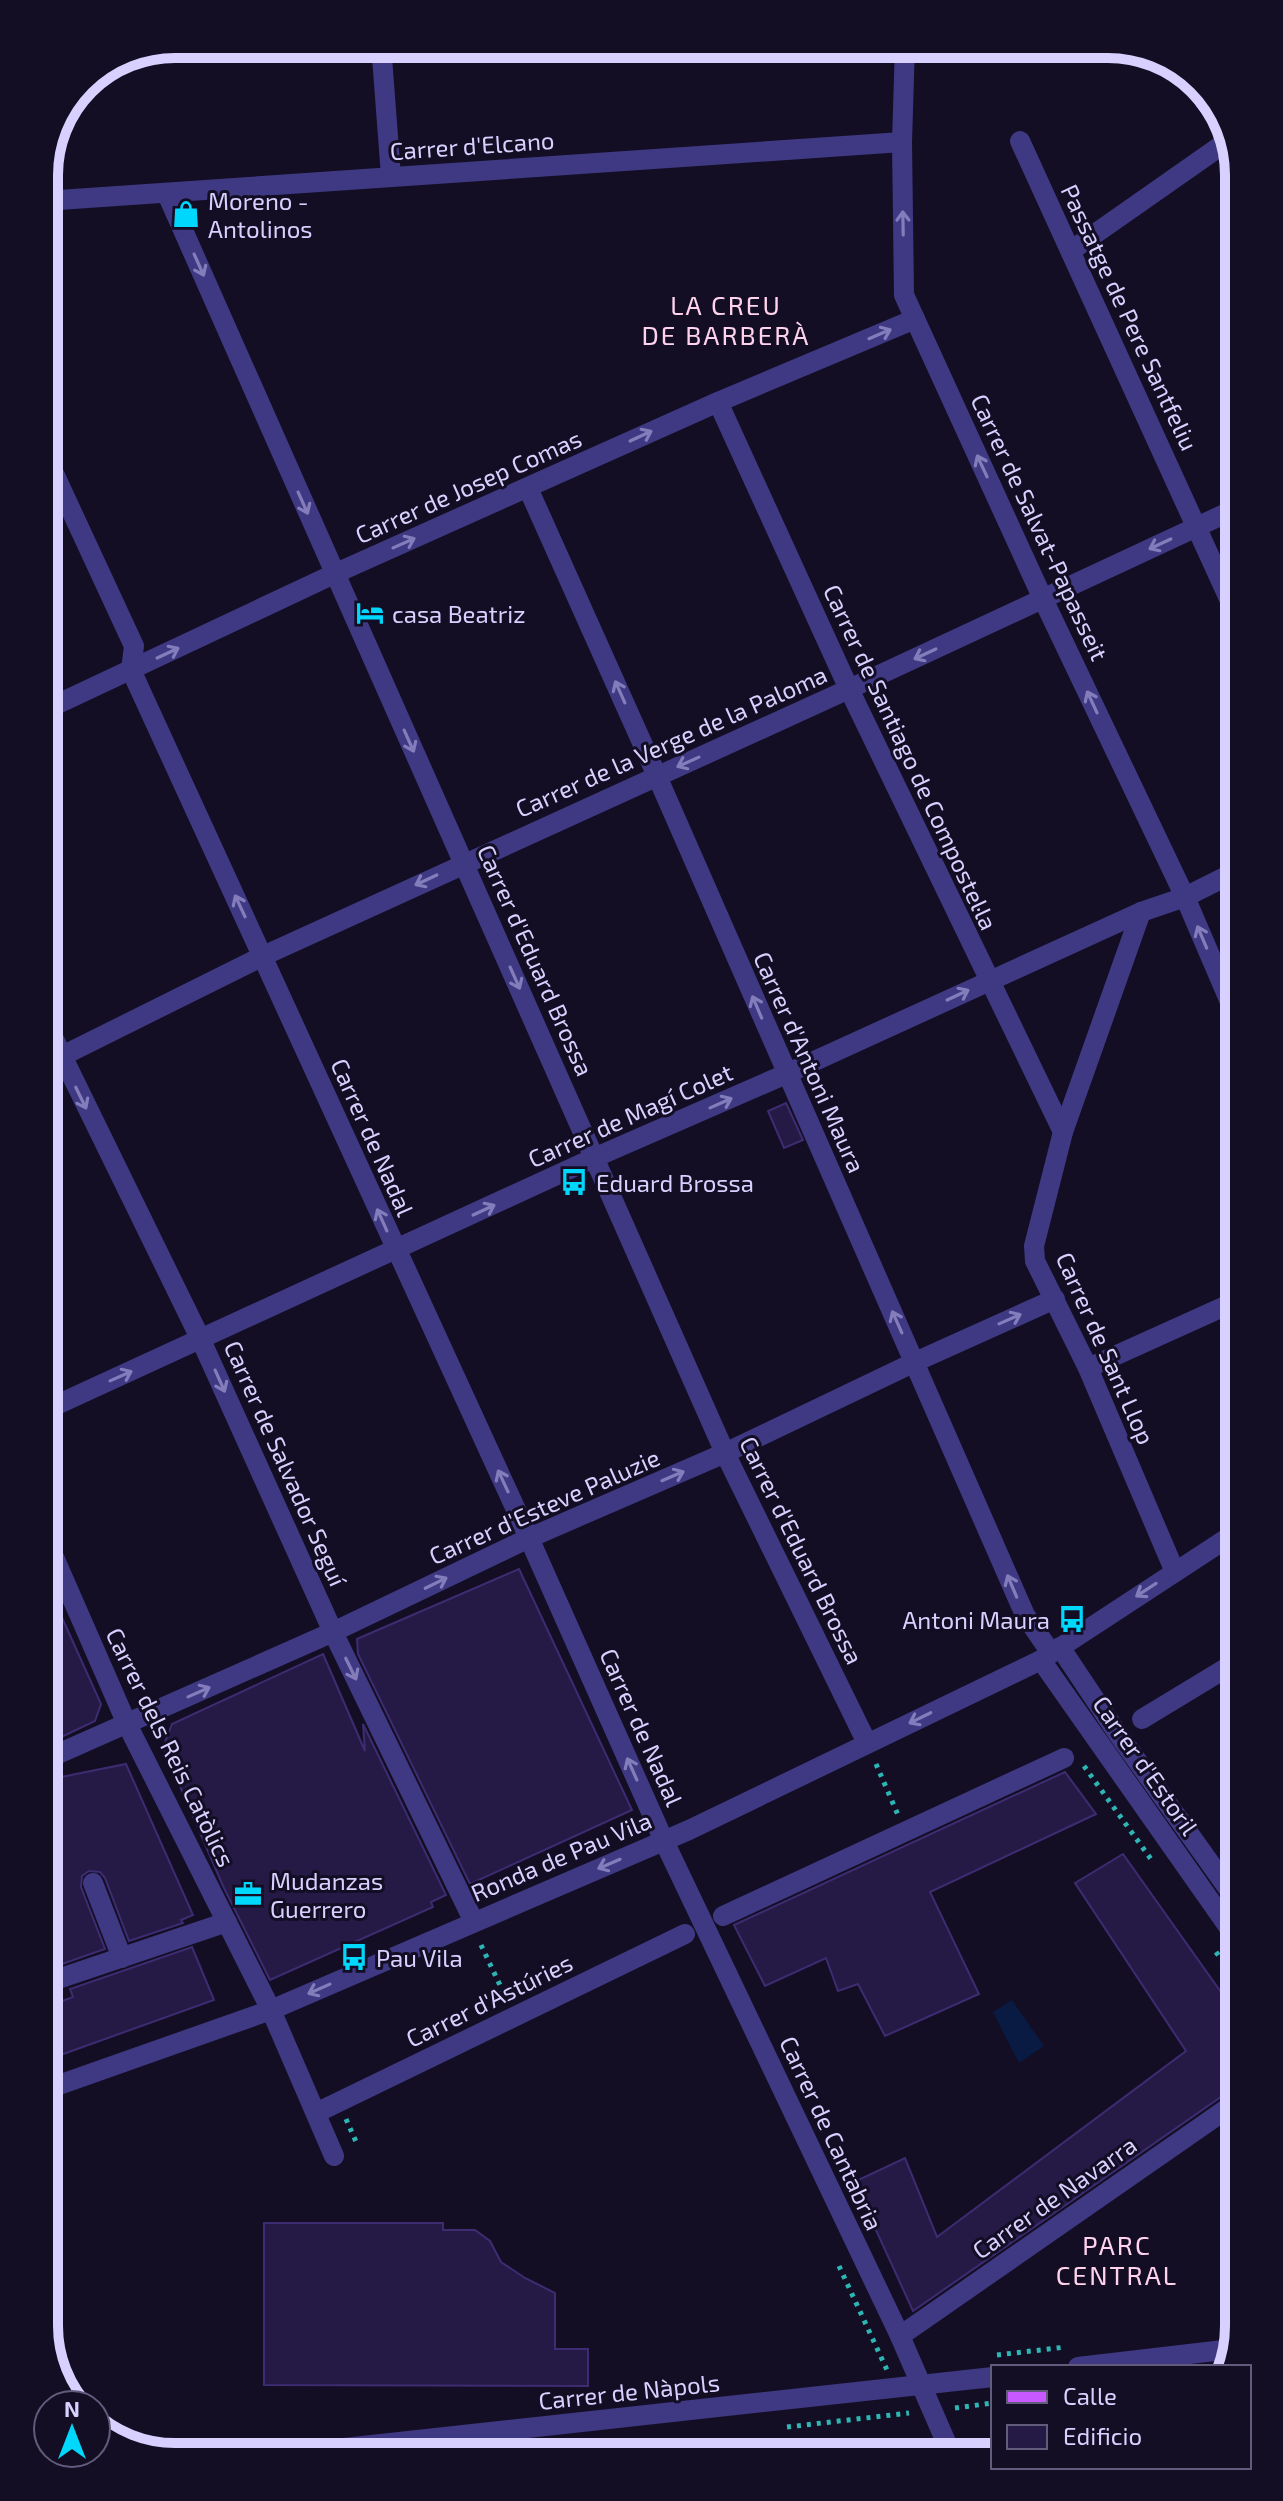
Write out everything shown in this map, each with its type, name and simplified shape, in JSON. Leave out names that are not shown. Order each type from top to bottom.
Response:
[{"type":"street","points":[[382,58],[391,176]]},
{"type":"street","name":"Carrer de Salvat-Papasseit","points":[[905,58],[904,295],[1043,599],[1185,897],[1225,990]]},
{"type":"street","name":"Passatge de Pere Santfeliu","points":[[1020,141],[1225,590]]},
{"type":"street","name":"Carrer d'Elcano","points":[[58,200],[902,142]]},
{"type":"street","points":[[1072,250],[1221,146]]},
{"type":"street","name":"Carrer d'Eduard Brossa","points":[[167,194],[725,1453],[867,1743]]},
{"type":"street","name":"Carrer de Josep Comas","points":[[58,704],[334,574],[718,402],[915,319]]},
{"type":"street","name":"Carrer de Santiago de Compostel·la","points":[[718,402],[849,689],[1063,1132]]},
{"type":"street","name":"Carrer de Nadal","points":[[58,482],[134,646],[131,670],[529,1538],[664,1841]]},
{"type":"street","name":"Carrer d'Antoni Maura","points":[[528,488],[1025,1615],[1051,1653]]},
{"type":"street","name":"Carrer de la Verge de la Paloma","points":[[58,1058],[263,956],[1225,514]]},
{"type":"street","name":"Carrer de Magí Colet","points":[[58,1404],[596,1157],[1225,877]]},
{"type":"street","name":"Carrer de Sant Llop","points":[[1141,912],[1063,1132],[1034,1246],[1035,1261],[1088,1368],[1175,1572]]},
{"type":"street","name":"Carrer de Salvador Seguí","points":[[58,1068],[201,1340],[333,1632],[474,1922]]},
{"type":"street","name":"Carrer d'Esteve Paluzie","points":[[58,1754],[333,1632],[529,1538],[725,1453],[1055,1299]]},
{"type":"street","points":[[1088,1368],[1225,1306]]},
{"type":"street","name":"Ronda de Pau Vila","points":[[58,2085],[271,2010],[664,1841],[1051,1653],[1225,1540]]},
{"type":"street","name":"Carrer dels Reis Catòlics","points":[[58,1566],[127,1724],[271,2010],[334,2156]]},
{"type":"street","name":"Carrer d'Estoril","points":[[1051,1653],[1118,1734],[1225,1884]]},
{"type":"street","name":"Carrer d'Estoril","points":[[1051,1653],[1225,1921]]},
{"type":"street","points":[[1142,1719],[1225,1669]]},
{"type":"street","points":[[723,1916],[1064,1758]]},
{"type":"street","name":"Carrer de Cantabria","points":[[664,1841],[900,2336],[946,2443]]},
{"type":"street","points":[[93,1883],[122,1958]]},
{"type":"street","points":[[58,1976],[122,1958],[227,1922]]},
{"type":"street","name":"Carrer d'Astúries","points":[[316,2113],[685,1934]]},
{"type":"street","name":"Carrer de Navarra","points":[[900,2336],[1225,2110]]},
{"type":"street","points":[[1095,2365],[1223,2350]]},
{"type":"street","name":"Carrer de Nàpols","points":[[391,2443],[991,2377]]},
{"type":"path","points":[[876,1764],[906,1832]]},
{"type":"path","points":[[481,1945],[513,2017]]},
{"type":"path","points":[[787,2427],[991,2403]]},
{"type":"water","points":[[1012,2000],[1044,2046],[1019,2063],[993,2012]]},
{"type":"building","points":[[786,1103],[803,1140],[784,1148],[768,1111]]},
{"type":"building","points":[[519,1569],[632,1810],[470,1884],[358,1654],[357,1639]]},
{"type":"building","points":[[58,1609],[101,1704],[95,1721],[58,1739]]},
{"type":"building","points":[[323,1654],[365,1751],[363,1724],[446,1895],[431,1902],[433,1907],[270,1980],[223,1886],[163,1747],[172,1724]]},
{"type":"building","points":[[126,1764],[193,1915],[181,1920],[183,1923],[129,1941],[105,1878],[100,1872],[89,1871],[82,1876],[81,1887],[105,1949],[62,1964],[58,1952],[58,1778]]},
{"type":"building","points":[[1065,1772],[1096,1814],[930,1892],[979,1994],[885,2036],[858,1984],[838,1991],[826,1958],[765,1986],[734,1925]]},
{"type":"building","points":[[1123,1854],[1225,1998],[1225,2094],[913,2311],[854,2182],[905,2158],[937,2237],[1186,2051],[1075,1883]]},
{"type":"building","points":[[192,1947],[214,2000],[58,2056],[58,2003],[73,1997],[70,1989]]},
{"type":"building","points":[[264,2223],[443,2223],[443,2230],[475,2230],[490,2241],[501,2262],[555,2293],[555,2349],[588,2349],[588,2386],[264,2385]]},
{"type":"place","name":"Moreno - Antolinos","points":[[186,214]]},
{"type":"place","name":"casa Beatriz","points":[[370,613]]},
{"type":"place","name":"Eduard Brossa","points":[[574,1182]]},
{"type":"place","name":"Antoni Maura","points":[[1072,1619]]},
{"type":"place","name":"Mudanzas Guerrero","points":[[248,1894]]},
{"type":"place","name":"Pau Vila","points":[[354,1957]]},
{"type":"district","name":"LA CREU DE BARBERÀ","points":[[726,319]]},
{"type":"district","name":"PARC CENTRAL","points":[[1117,2259]]}]
